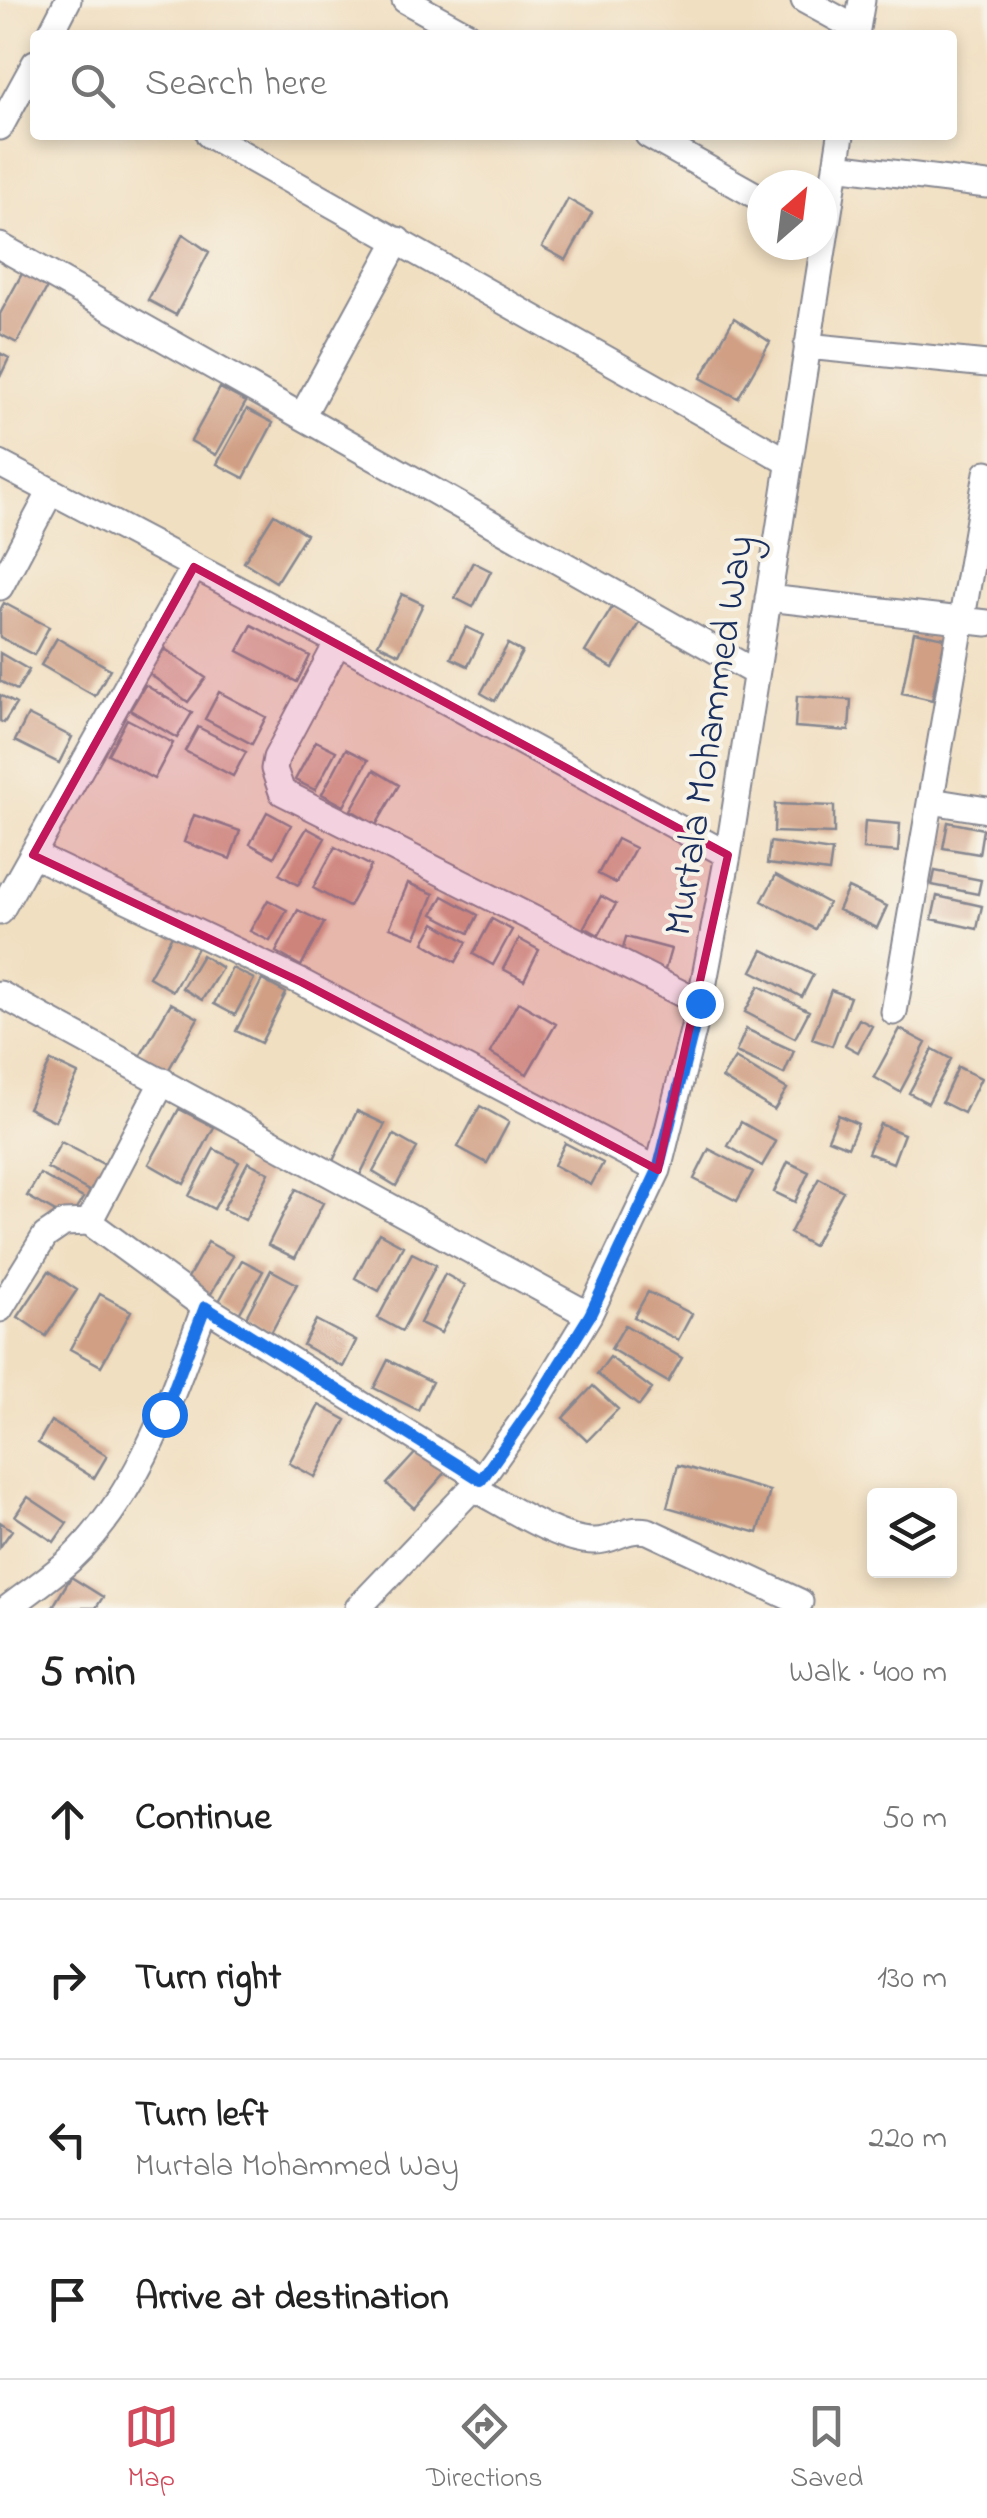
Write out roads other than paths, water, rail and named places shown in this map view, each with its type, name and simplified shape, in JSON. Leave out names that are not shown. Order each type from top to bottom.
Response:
[{"type":"street","points":[[406,0],[459,30]]},
{"type":"street","points":[[804,0],[854,30]]},
{"type":"street","points":[[857,30],[862,0]]},
{"type":"street","points":[[0,127],[30,72]]},
{"type":"street","points":[[218,140],[789,462]]},
{"type":"street","points":[[657,140],[747,190]]},
{"type":"street","name":"Murtala Mohammed Way","points":[[835,170],[839,140]]},
{"type":"street","points":[[836,166],[987,185]]},
{"type":"street","points":[[302,416],[398,240]]},
{"type":"street","points":[[0,246],[756,673]]},
{"type":"street","name":"Murtala Mohammed Way","points":[[358,1608],[477,1484],[536,1402],[590,1315],[658,1170],[700,1003],[728,855],[820,260]]},
{"type":"street","points":[[807,346],[987,364]]},
{"type":"street","points":[[0,464],[338,642],[728,855]]},
{"type":"street","points":[[894,1012],[930,801],[975,622],[987,473]]},
{"type":"street","points":[[0,587],[51,491]]},
{"type":"street","points":[[0,912],[194,568]]},
{"type":"street","points":[[768,598],[975,622]]},
{"type":"street","points":[[338,642],[282,742],[274,769],[282,792],[700,1003]]},
{"type":"street","points":[[930,801],[987,810]]},
{"type":"street","points":[[33,855],[301,982],[658,1170]]},
{"type":"street","points":[[0,994],[590,1315]]},
{"type":"street","points":[[88,1222],[163,1081]]},
{"type":"street","points":[[0,1309],[45,1236],[64,1224],[88,1222],[205,1307],[477,1484],[558,1532],[580,1540],[604,1540],[630,1529],[648,1531],[800,1602]]},
{"type":"street","points":[[8,1608],[72,1559],[118,1501],[164,1414],[205,1307]]}]
